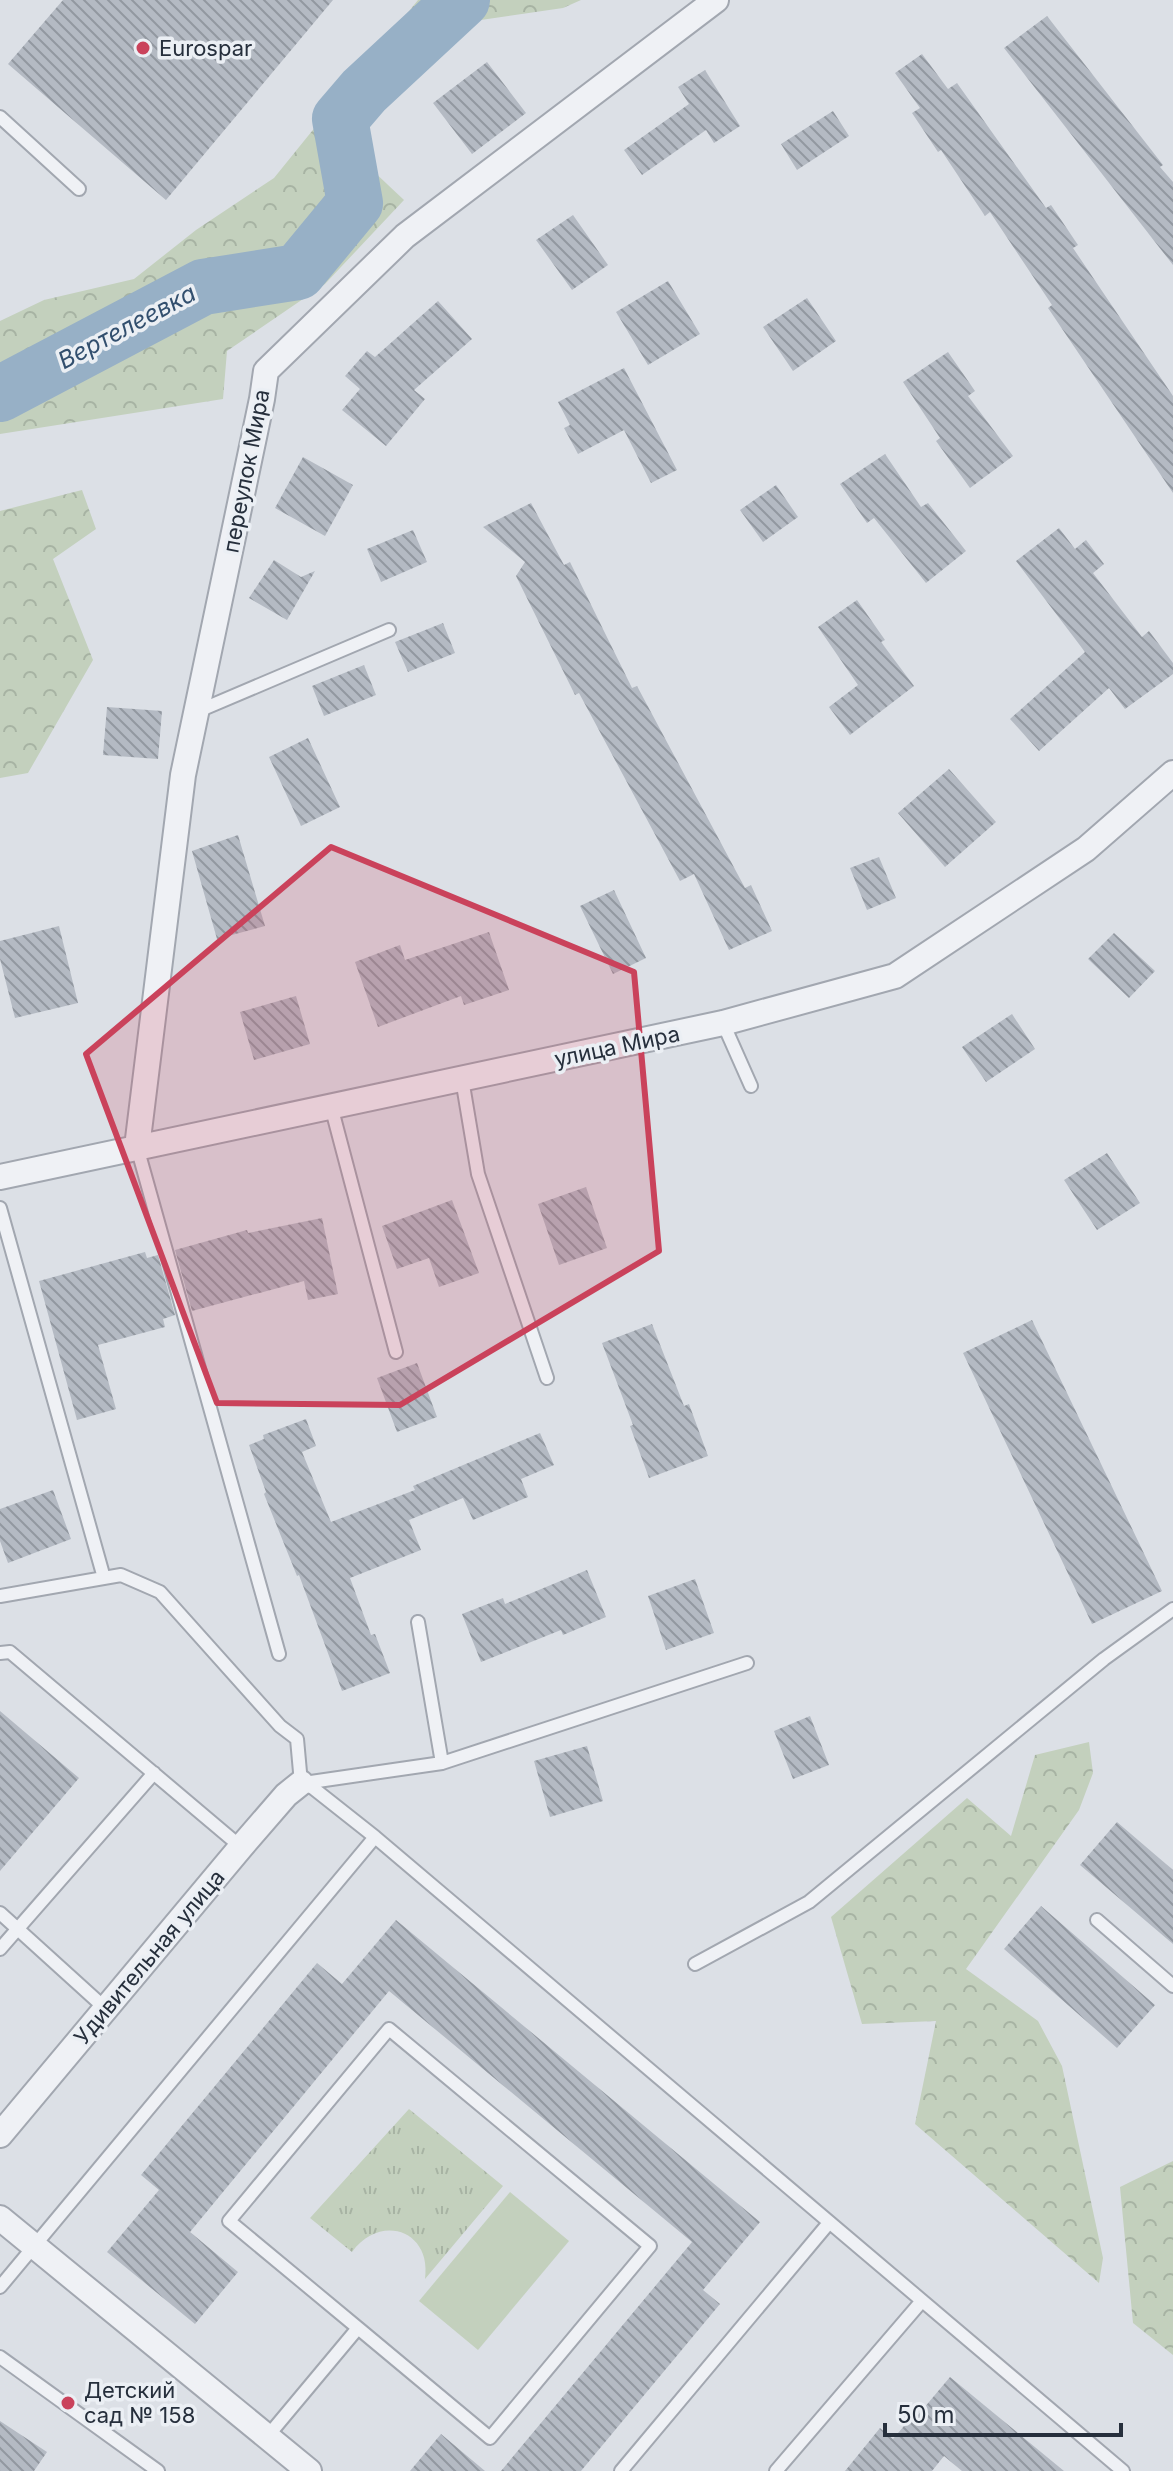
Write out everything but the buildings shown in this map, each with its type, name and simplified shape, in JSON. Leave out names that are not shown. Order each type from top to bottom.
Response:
[{"type":"street","name":"переулок Мира","points":[[137,1147],[183,775],[266,371],[405,236],[716,0]]},
{"type":"street","name":"улица Мира","points":[[0,1177],[723,1023],[895,976],[1086,849],[1167,789]]},
{"type":"street","name":"Удивительная улица","points":[[0,2135],[241,1847],[286,1795],[301,1783]]},
{"type":"street","points":[[0,2218],[309,2471]]},
{"type":"lane","points":[[0,117],[79,189]]},
{"type":"lane","points":[[196,712],[389,630]]},
{"type":"lane","points":[[723,1023],[751,1086]]},
{"type":"lane","points":[[462,1079],[478,1174],[547,1378]]},
{"type":"lane","points":[[331,1106],[396,1352]]},
{"type":"lane","points":[[137,1147],[279,1654]]},
{"type":"lane","points":[[0,1208],[104,1578]]},
{"type":"lane","points":[[0,1596],[121,1575],[160,1592],[280,1726],[297,1739],[301,1783]]},
{"type":"lane","points":[[695,1964],[809,1902],[1104,1659],[1173,1609]]},
{"type":"lane","points":[[418,1622],[442,1763]]},
{"type":"lane","points":[[0,1653],[10,1652],[241,1847]]},
{"type":"lane","points":[[301,1783],[442,1763],[747,1663]]},
{"type":"lane","points":[[0,1949],[154,1773]]},
{"type":"lane","points":[[301,1783],[313,1788],[375,1837],[1123,2471]]},
{"type":"lane","points":[[0,2287],[375,1837]]},
{"type":"lane","points":[[0,1913],[106,2009]]},
{"type":"lane","points":[[1097,1920],[1173,1986]]},
{"type":"lane","points":[[389,2029],[650,2246],[490,2438],[358,2328],[229,2221],[389,2029]]},
{"type":"lane","points":[[621,2471],[828,2224]]},
{"type":"lane","points":[[776,2471],[921,2302]]},
{"type":"lane","points":[[267,2437],[358,2328]]},
{"type":"lane","points":[[0,2357],[158,2471]]},
{"type":"highlighted area","points":[[331,847],[634,972],[659,1251],[400,1405],[217,1403],[86,1054]]},
{"type":"green space","points":[[418,0],[581,0],[563,8],[474,21],[358,121],[370,168],[404,200],[325,284],[227,351],[223,399],[0,434],[0,321],[44,300],[134,279],[196,230],[274,178]]},
{"type":"green space","points":[[82,490],[96,529],[53,559],[93,660],[28,773],[0,778],[0,511]]},
{"type":"green space","points":[[1089,1742],[1093,1773],[1079,1810],[966,1969],[1038,2021],[1062,2066],[1103,2258],[1099,2283],[915,2124],[936,2021],[862,2024],[831,1917],[967,1798],[1011,1836],[1035,1755]]},
{"type":"green space","points":[[409,2109],[503,2186],[425,2279],[425,2262],[420,2249],[402,2232],[389,2230],[376,2233],[363,2240],[352,2252],[310,2218]]},
{"type":"green space","points":[[1173,2161],[1173,2355],[1133,2323],[1120,2187]]},
{"type":"green space","points":[[510,2192],[569,2241],[478,2350],[419,2301]]},
{"type":"waterway","name":"Вертелеевка","points":[[0,394],[203,287],[298,272],[355,203],[340,119],[364,91],[462,0]]},
{"type":"place","name":"Eurospar","points":[[143,48]]},
{"type":"place","name":"Детский сад № 158","points":[[68,2403]]}]
